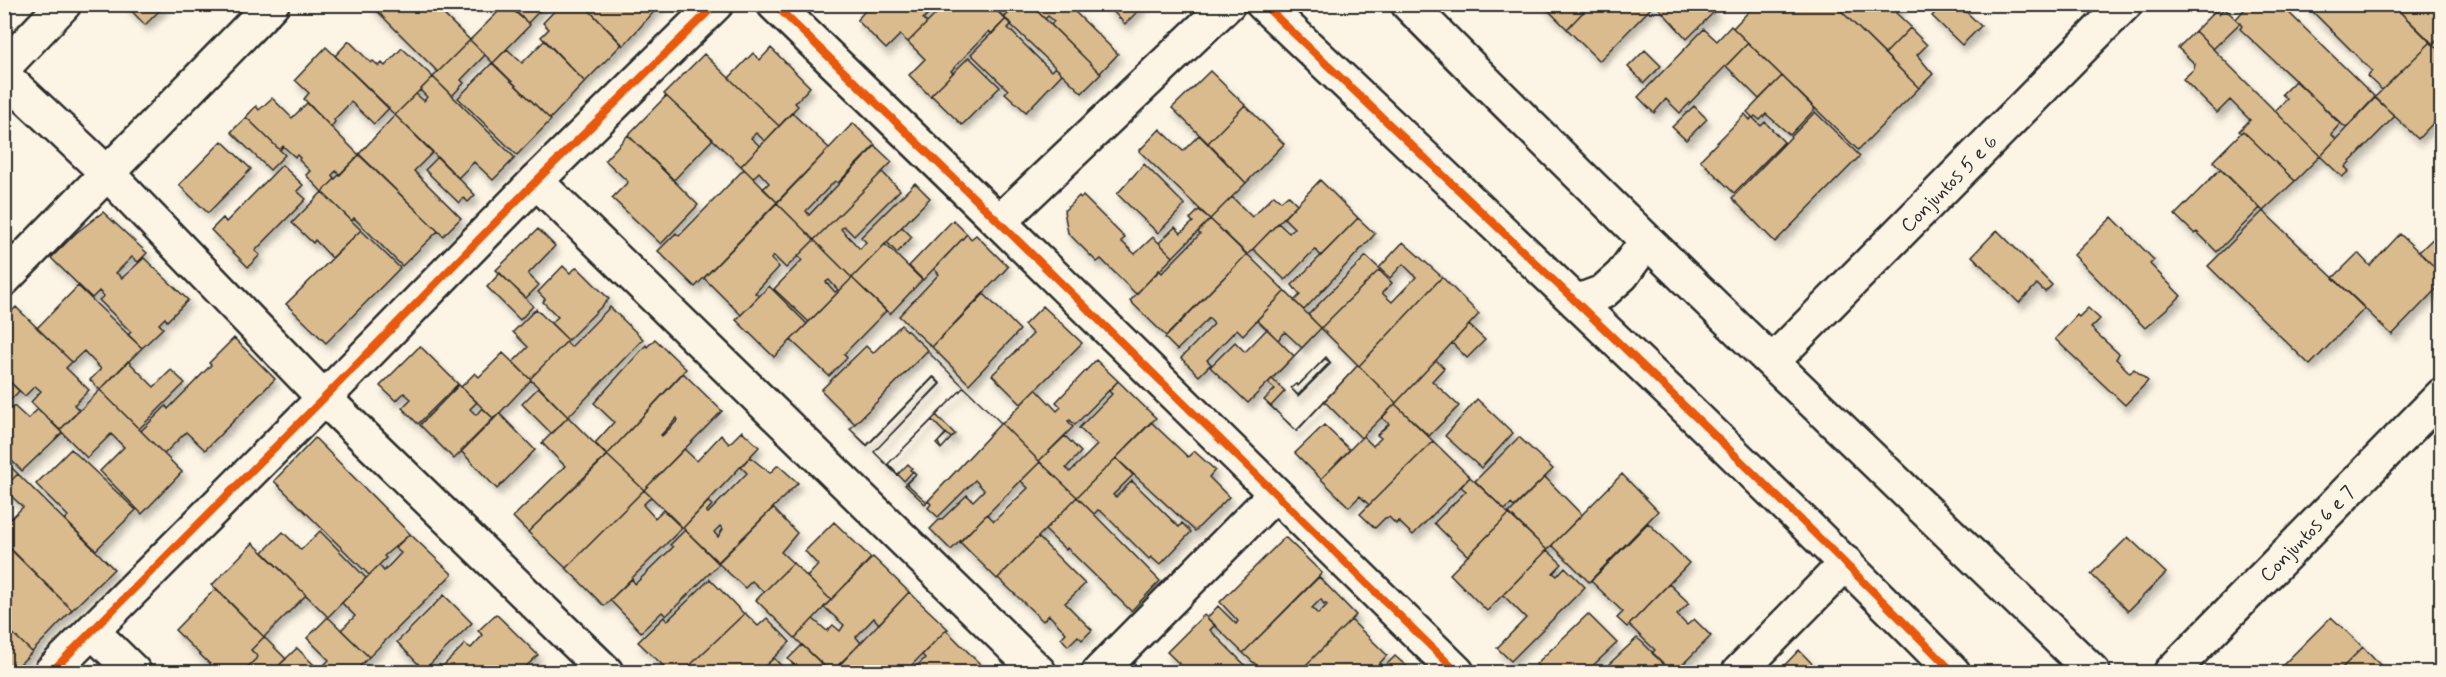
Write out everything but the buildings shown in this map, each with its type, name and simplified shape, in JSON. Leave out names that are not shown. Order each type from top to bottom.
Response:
[{"type":"street","points":[[4,67],[64,4]]},
{"type":"street","points":[[4,279],[272,4]]},
{"type":"street","points":[[51,672],[536,181],[716,4]]},
{"type":"street","points":[[774,4],[1457,672]]},
{"type":"street","points":[[999,222],[1228,4]]},
{"type":"street","points":[[1263,4],[1846,563],[1953,672]]},
{"type":"street","name":"Conjuntos 5 e 6","points":[[1773,361],[2125,4]]},
{"type":"street","points":[[1417,8],[1646,242],[1773,361],[2093,672]]},
{"type":"street","points":[[4,76],[108,174],[324,398],[606,672]]},
{"type":"street","points":[[536,181],[1039,672]]},
{"type":"street","points":[[1576,302],[1604,292],[1623,275],[1646,242]]},
{"type":"street","name":"Conjuntos 6 e 7","points":[[2171,672],[2442,395]]},
{"type":"street","points":[[1099,672],[1275,494]]},
{"type":"street","points":[[1739,672],[1846,563]]},
{"type":"street","points":[[92,631],[134,672]]},
{"type":"cycle path","points":[[51,672],[536,181],[716,4]]},
{"type":"cycle path","points":[[774,4],[1457,672]]},
{"type":"cycle path","points":[[1263,4],[1697,419],[1953,672]]}]
